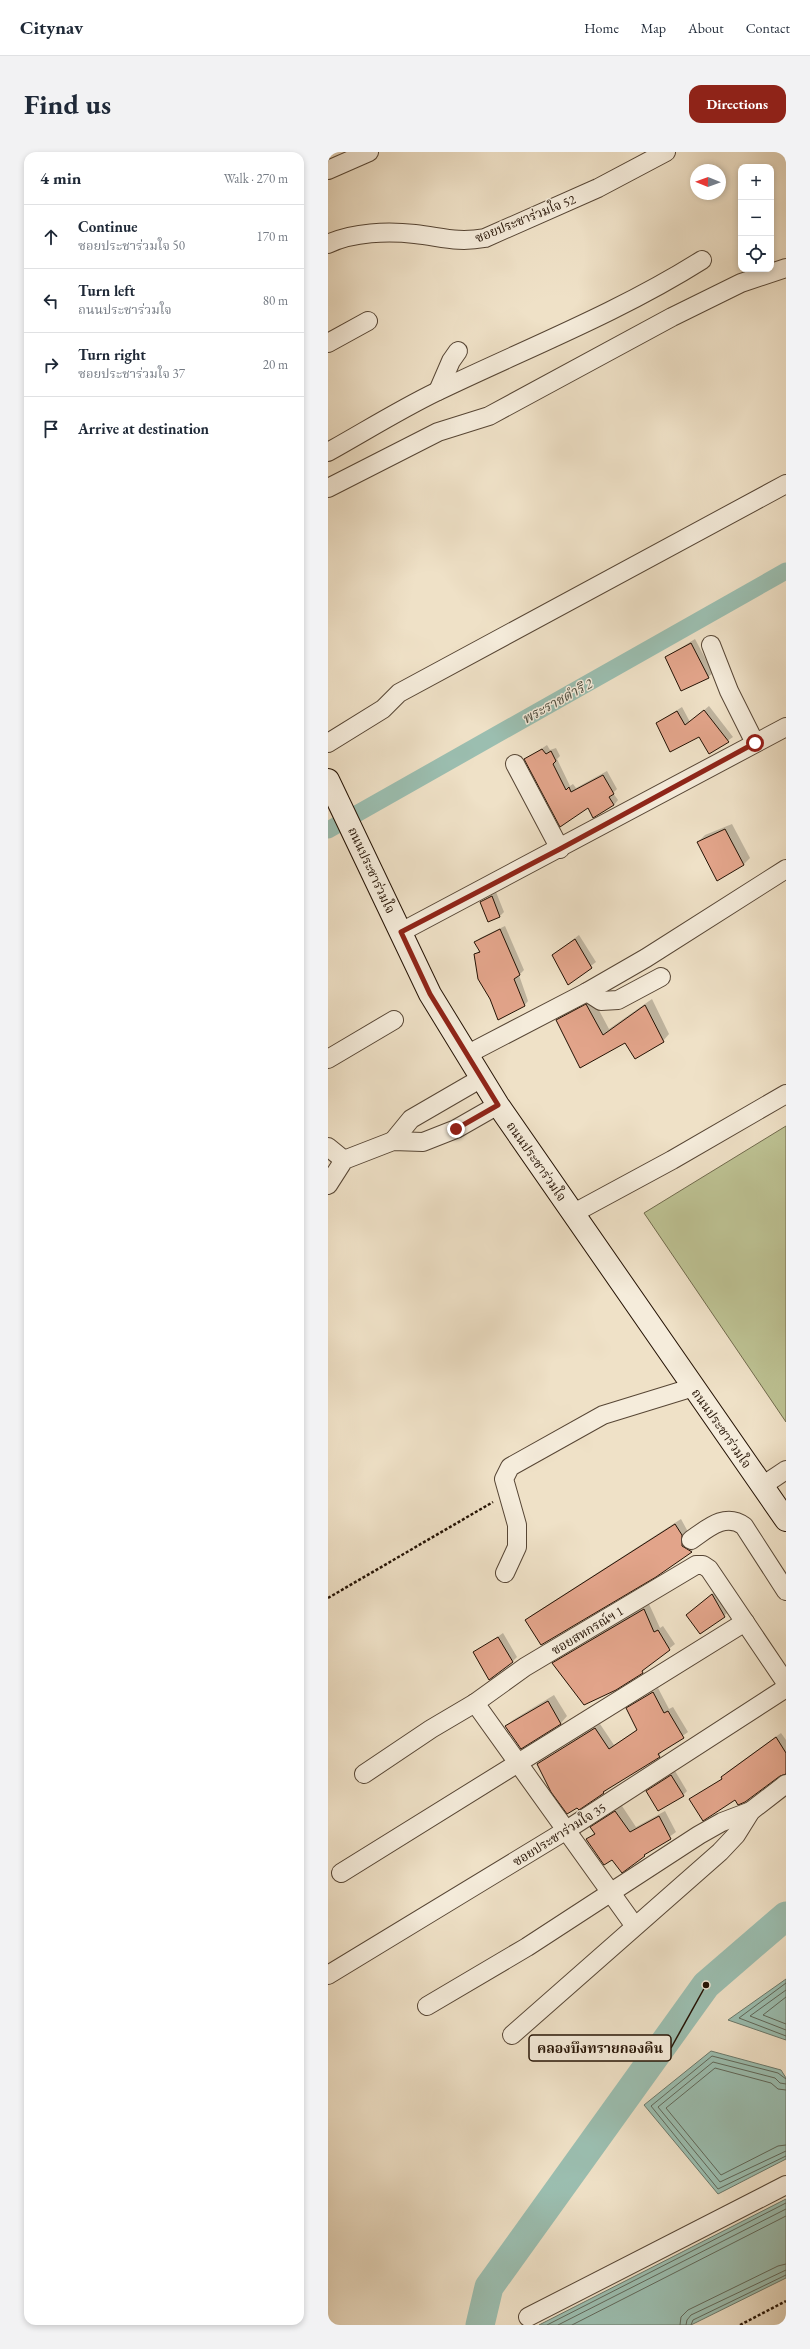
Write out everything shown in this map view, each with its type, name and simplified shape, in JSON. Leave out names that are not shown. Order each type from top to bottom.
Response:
[{"type":"main road","name":"ถนนประชาร่วมใจ","points":[[330,786],[360,844],[430,994],[480,1079],[786,1520]]},
{"type":"street","points":[[328,170],[369,152]]},
{"type":"street","name":"ซอยประชาร่วมใจ 52","points":[[328,244],[367,234],[415,234],[451,241],[466,242],[484,238],[598,188],[666,152]]},
{"type":"street","points":[[328,452],[438,391],[561,336],[681,273],[702,260]]},
{"type":"street","points":[[328,488],[438,432],[489,416],[672,317],[741,283],[786,268]]},
{"type":"street","points":[[328,343],[368,321]]},
{"type":"street","points":[[438,391],[451,361],[458,351]]},
{"type":"street","points":[[328,743],[383,709],[399,693],[786,484]]},
{"type":"street","points":[[711,645],[729,691],[755,743]]},
{"type":"street","points":[[401,932],[560,849],[786,727]]},
{"type":"street","points":[[515,764],[560,849]]},
{"type":"street","points":[[466,1055],[587,992],[717,914],[786,868]]},
{"type":"street","points":[[587,992],[601,1000],[618,1000],[661,977]]},
{"type":"street","points":[[328,1059],[394,1020]]},
{"type":"street","points":[[393,1141],[411,1119],[480,1079]]},
{"type":"street","points":[[574,1213],[672,1160],[786,1094]]},
{"type":"street","points":[[328,1185],[344,1160],[393,1141],[423,1142],[456,1129],[498,1105]]},
{"type":"street","points":[[328,1147],[344,1160]]},
{"type":"street","points":[[505,1573],[517,1547],[517,1525],[504,1479],[510,1467],[573,1430],[604,1415],[694,1387]]},
{"type":"street","points":[[762,1486],[786,1470]]},
{"type":"street","points":[[691,1540],[715,1524],[728,1520],[736,1521],[744,1526],[786,1591]]},
{"type":"street","name":"ซอยสหกรณ์ฯ 1","points":[[364,1774],[431,1729],[475,1704],[525,1667],[696,1565],[703,1565],[709,1569],[745,1622]]},
{"type":"street","points":[[341,1873],[745,1622],[786,1684]]},
{"type":"street","name":"ซอยประชาร่วมใจ 35","points":[[328,1975],[565,1831],[786,1688]]},
{"type":"street","points":[[475,1704],[634,1925]]},
{"type":"street","points":[[427,2006],[611,1894],[699,1835],[722,1822],[750,1810],[786,1784]]},
{"type":"street","points":[[512,2035],[634,1925],[720,1852],[736,1835],[750,1810]]},
{"type":"street","points":[[528,2317],[786,2185]]},
{"type":"path","points":[[328,1598],[507,1494]]},
{"type":"path","points":[[740,2325],[786,2301]]},
{"type":"green space","points":[[786,1126],[786,1422],[644,1213]]},
{"type":"water","points":[[786,1979],[786,2040],[728,2020]]},
{"type":"water","points":[[711,2051],[781,2070],[786,2078],[786,2159],[718,2194],[644,2105]]},
{"type":"water","points":[[786,2199],[786,2278],[691,2325],[539,2325]]},
{"type":"building","points":[[691,643],[709,678],[681,691],[665,657]]},
{"type":"building","points":[[704,710],[729,742],[709,754],[699,737],[670,752],[656,723],[677,711],[685,725]]},
{"type":"building","points":[[542,749],[546,754],[551,751],[556,761],[553,764],[566,790],[569,787],[571,792],[603,775],[614,794],[609,797],[614,805],[593,818],[588,808],[560,827],[524,759]]},
{"type":"building","points":[[725,829],[744,865],[717,881],[697,842]]},
{"type":"building","points":[[492,896],[500,917],[488,922],[480,902]]},
{"type":"building","points":[[500,929],[520,975],[514,979],[525,1006],[498,1020],[490,999],[478,979],[474,954],[480,952],[474,942]]},
{"type":"building","points":[[575,939],[592,968],[568,985],[552,955]]},
{"type":"building","points":[[586,1004],[603,1035],[645,1005],[664,1042],[635,1059],[625,1043],[580,1068],[556,1020]]},
{"type":"building","points":[[675,1524],[682,1535],[682,1546],[692,1552],[656,1577],[541,1645],[525,1620]]},
{"type":"building","points":[[712,1594],[725,1617],[700,1634],[686,1615]]},
{"type":"building","points":[[644,1609],[654,1632],[658,1630],[670,1650],[642,1671],[643,1673],[616,1690],[584,1705],[552,1663]]},
{"type":"building","points":[[498,1637],[513,1662],[489,1680],[473,1652]]},
{"type":"building","points":[[653,1692],[664,1713],[668,1711],[684,1738],[658,1754],[660,1757],[603,1792],[604,1793],[579,1810],[577,1808],[567,1814],[551,1792],[537,1764],[595,1728],[609,1749],[637,1730],[626,1708]]},
{"type":"building","points":[[548,1701],[561,1724],[521,1749],[505,1726]]},
{"type":"building","points":[[776,1737],[786,1753],[786,1774],[780,1776],[745,1802],[738,1805],[735,1800],[703,1821],[689,1799],[722,1779],[721,1777]]},
{"type":"building","points":[[671,1775],[684,1796],[658,1811],[646,1791]]},
{"type":"building","points":[[615,1811],[630,1832],[659,1816],[671,1839],[644,1855],[645,1856],[622,1873],[612,1860],[604,1865],[586,1839],[595,1834],[590,1827]]},
{"type":"waterway","name":"พระราชดำริ 2","points":[[328,830],[786,571]]},
{"type":"waterway","points":[[480,2325],[489,2287],[706,1985],[786,1916]]},
{"type":"place","name":"คลองบึงทรายกองดิน","points":[[706,1985]]},
{"type":"route","points":[[456,1129],[498,1105],[480,1079],[430,994],[401,932],[560,849],[755,743]]}]
